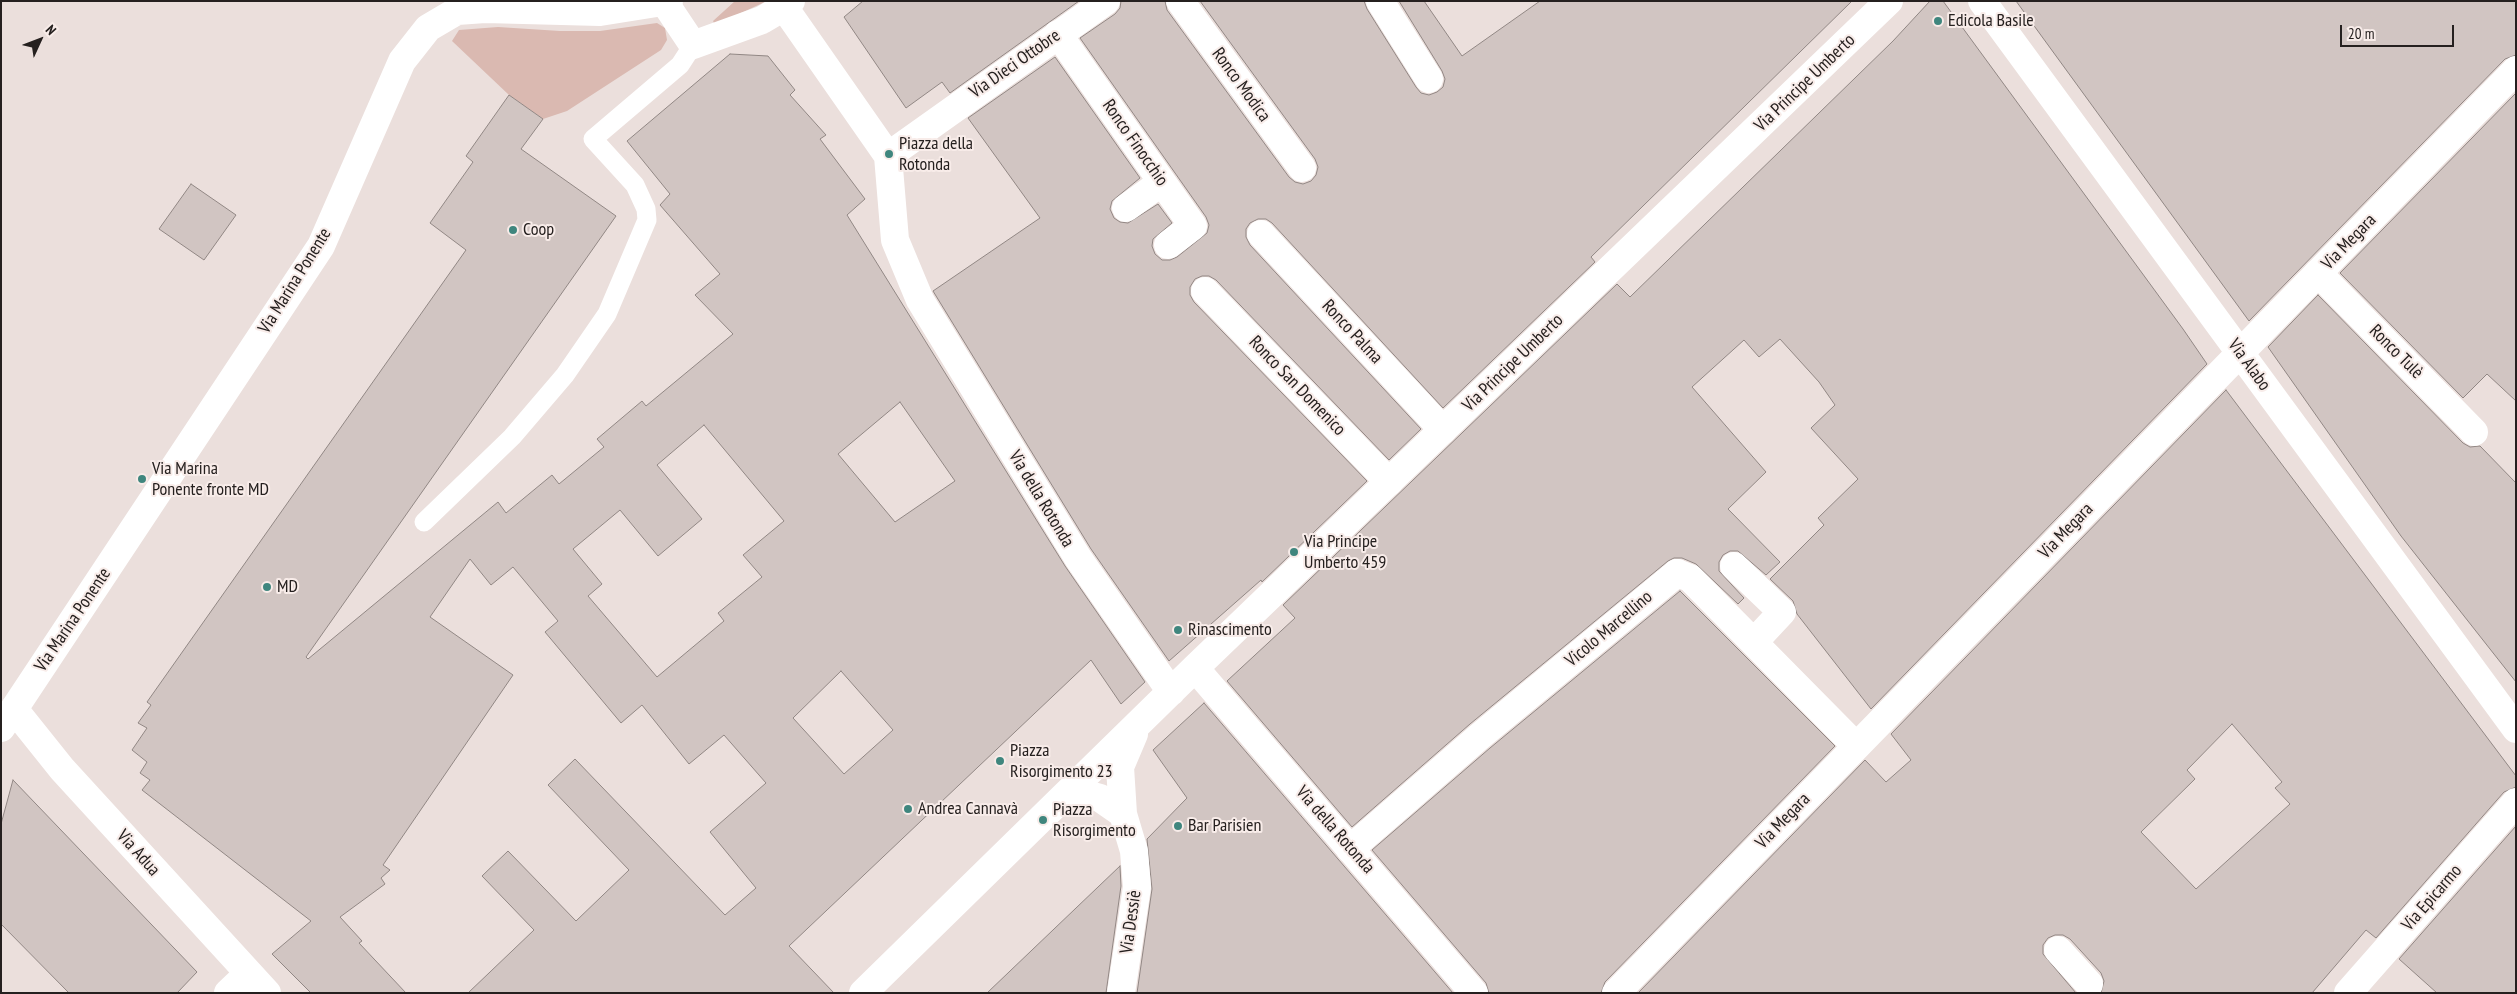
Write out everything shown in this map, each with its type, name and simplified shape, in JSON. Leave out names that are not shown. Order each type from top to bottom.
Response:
[{"type":"street","name":"Via Dieci Ottobre","points":[[888,156],[1106,1]]},
{"type":"street","name":"Ronco Modica","points":[[1180,1],[1302,168]]},
{"type":"street","points":[[1380,1],[1429,79]]},
{"type":"street","name":"Via Principe Umberto","points":[[863,993],[1195,668],[1889,1]]},
{"type":"street","name":"Via Alabo","points":[[1982,1],[2516,729]]},
{"type":"street","points":[[667,2],[693,45],[762,20],[787,4],[888,156]]},
{"type":"street","name":"Via Marina Ponente","points":[[8,719],[321,246],[402,61],[428,28],[457,11],[485,9],[600,12],[667,2]]},
{"type":"street","name":"Ronco Finocchio","points":[[1058,34],[1193,226],[1168,245]]},
{"type":"street","name":"Via Megara","points":[[1616,993],[2516,70]]},
{"type":"street","name":"Via della Rotonda","points":[[888,156],[895,240],[920,300],[1078,558],[1172,692]]},
{"type":"street","points":[[1126,208],[1162,182]]},
{"type":"street","name":"Ronco Palma","points":[[1261,234],[1443,430]]},
{"type":"street","name":"Ronco Tulè","points":[[2318,273],[2474,432]]},
{"type":"street","name":"Ronco San Domenico","points":[[1205,291],[1389,482]]},
{"type":"street","points":[[1734,566],[1782,612],[1754,642]]},
{"type":"street","name":"Vicolo Marcellino","points":[[1350,849],[1480,736],[1677,573],[1690,578],[1856,746]]},
{"type":"street","name":"Via della Rotonda","points":[[1195,668],[1474,993]]},
{"type":"street","name":"Via Adua","points":[[8,719],[62,769],[257,984]]},
{"type":"street","name":"Via Dessiè","points":[[1121,993],[1137,887],[1134,851],[1123,814],[1120,768],[1137,726]]},
{"type":"street","points":[[1072,790],[1100,798],[1123,814]]},
{"type":"street","name":"Via Epicarmo","points":[[2348,993],[2516,802]]},
{"type":"street","points":[[2058,950],[2089,990]]},
{"type":"street","points":[[228,993],[257,984]]},
{"type":"lane","points":[[424,522],[512,437],[565,375],[607,314],[647,220],[646,209],[635,186],[593,139],[680,66],[693,45]]},
{"type":"shaded area","points":[[735,1],[767,1],[715,25],[713,21]]},
{"type":"shaded area","points":[[657,23],[665,28],[667,40],[661,50],[567,111],[543,119],[509,95],[452,41],[459,30],[498,27],[560,31],[600,31]]},
{"type":"building","points":[[863,1],[1079,1],[950,93],[942,82],[906,108],[844,17]]},
{"type":"building","points":[[1121,1],[1165,1],[1167,10],[1289,177],[1295,182],[1303,184],[1311,181],[1316,175],[1318,167],[1315,159],[1200,1],[1364,1],[1367,9],[1416,87],[1421,93],[1429,95],[1443,87],[1445,79],[1399,1],[1424,1],[1462,56],[1540,1],[1852,1],[1591,257],[1595,262],[1443,408],[1272,223],[1266,219],[1258,219],[1250,223],[1246,229],[1246,237],[1250,245],[1421,429],[1389,460],[1216,280],[1209,276],[1195,279],[1190,287],[1190,295],[1194,302],[1367,481],[1262,582],[1261,580],[1169,661],[1091,549],[933,291],[1040,218],[968,118],[1055,57],[1140,178],[1112,201],[1110,209],[1114,218],[1120,222],[1128,223],[1158,204],[1172,223],[1153,239],[1152,246],[1155,254],[1162,260],[1170,260],[1177,257],[1207,233],[1209,225],[1206,217],[1080,38],[1115,14],[1120,8]]},
{"type":"building","points":[[1930,1],[1943,1],[2207,364],[1871,709],[1797,614],[1793,601],[1770,579],[1824,525],[1818,518],[1858,479],[1811,428],[1835,405],[1819,382],[1780,339],[1759,357],[1744,340],[1692,387],[1766,472],[1728,509],[1780,562],[1766,575],[1738,551],[1730,551],[1723,555],[1719,562],[1719,571],[1744,598],[1738,604],[1696,564],[1682,558],[1674,558],[1668,561],[1470,724],[1352,827],[1227,681],[1295,618],[1283,605],[1617,284],[1630,297],[1893,41]]},
{"type":"building","points":[[2016,1],[2516,1],[2516,55],[2505,59],[2249,321]]},
{"type":"building","points":[[730,54],[768,56],[795,90],[790,95],[826,135],[820,139],[865,199],[847,215],[1065,566],[1145,682],[1121,704],[1091,660],[789,946],[834,993],[468,993],[534,930],[482,876],[508,851],[576,921],[629,870],[548,785],[575,759],[725,915],[756,888],[710,832],[766,783],[724,735],[689,764],[642,705],[621,723],[545,632],[558,621],[513,567],[491,585],[470,559],[430,617],[513,675],[383,865],[390,870],[381,878],[385,884],[340,917],[362,941],[359,943],[406,993],[311,993],[272,954],[311,921],[142,790],[150,780],[140,773],[147,762],[132,750],[147,728],[138,723],[151,705],[147,702],[466,250],[430,223],[473,162],[466,156],[509,95],[543,119],[521,149],[616,216],[306,657],[308,659],[498,502],[506,513],[552,475],[559,484],[604,447],[597,439],[642,401],[646,406],[733,334],[695,295],[720,274],[660,205],[670,194],[627,141]],"holes":[[[900,402],[955,481],[895,522],[838,454]],[[704,425],[784,521],[743,555],[762,577],[718,613],[724,621],[657,677],[588,596],[602,584],[573,549],[620,510],[658,556],[702,519],[657,465]],[[841,671],[893,730],[844,774],[793,718]]]},
{"type":"building","points":[[2516,93],[2516,401],[2487,374],[2463,398],[2340,273]]},
{"type":"building","points":[[191,184],[236,215],[204,260],[159,229]]},
{"type":"building","points":[[2318,295],[2463,443],[2470,447],[2480,446],[2516,483],[2516,682],[2401,536],[2268,347]]},
{"type":"building","points":[[2226,390],[2516,776],[2516,787],[2504,792],[2376,938],[2366,930],[2312,993],[2101,993],[2104,981],[2101,973],[2070,939],[2063,935],[2055,935],[2048,938],[2043,945],[2043,954],[2076,993],[1638,993],[1865,760],[1886,782],[1911,760],[1891,734]],"holes":[[[2232,724],[2282,782],[2275,788],[2290,804],[2196,889],[2141,832],[2195,779],[2187,770]]]},
{"type":"building","points":[[1680,591],[1835,746],[1605,982],[1601,993],[1489,993],[1486,983],[1372,850],[1490,748]]},
{"type":"building","points":[[1204,703],[1453,993],[1137,993],[1152,889],[1147,839],[1187,798],[1153,750]]},
{"type":"building","points":[[13,780],[197,972],[177,993],[69,993],[1,924],[1,824]]},
{"type":"building","points":[[2516,826],[2516,993],[2437,993],[2399,959]]},
{"type":"building","points":[[1120,866],[1121,886],[1106,993],[987,993]]},
{"type":"place","name":"Edicola Basile","points":[[1938,21]]},
{"type":"place","name":"Piazza della Rotonda","points":[[889,154]]},
{"type":"place","name":"Coop","points":[[513,230]]},
{"type":"place","name":"Via Marina Ponente fronte MD","points":[[142,479]]},
{"type":"place","name":"Via Principe Umberto 459","points":[[1294,552]]},
{"type":"place","name":"MD","points":[[267,587]]},
{"type":"place","name":"Rinascimento","points":[[1178,630]]},
{"type":"place","name":"Piazza Risorgimento 23","points":[[1000,761]]},
{"type":"place","name":"Andrea Cannavà","points":[[908,809]]},
{"type":"place","name":"Piazza Risorgimento","points":[[1043,820]]},
{"type":"place","name":"Bar Parisien","points":[[1178,826]]}]
